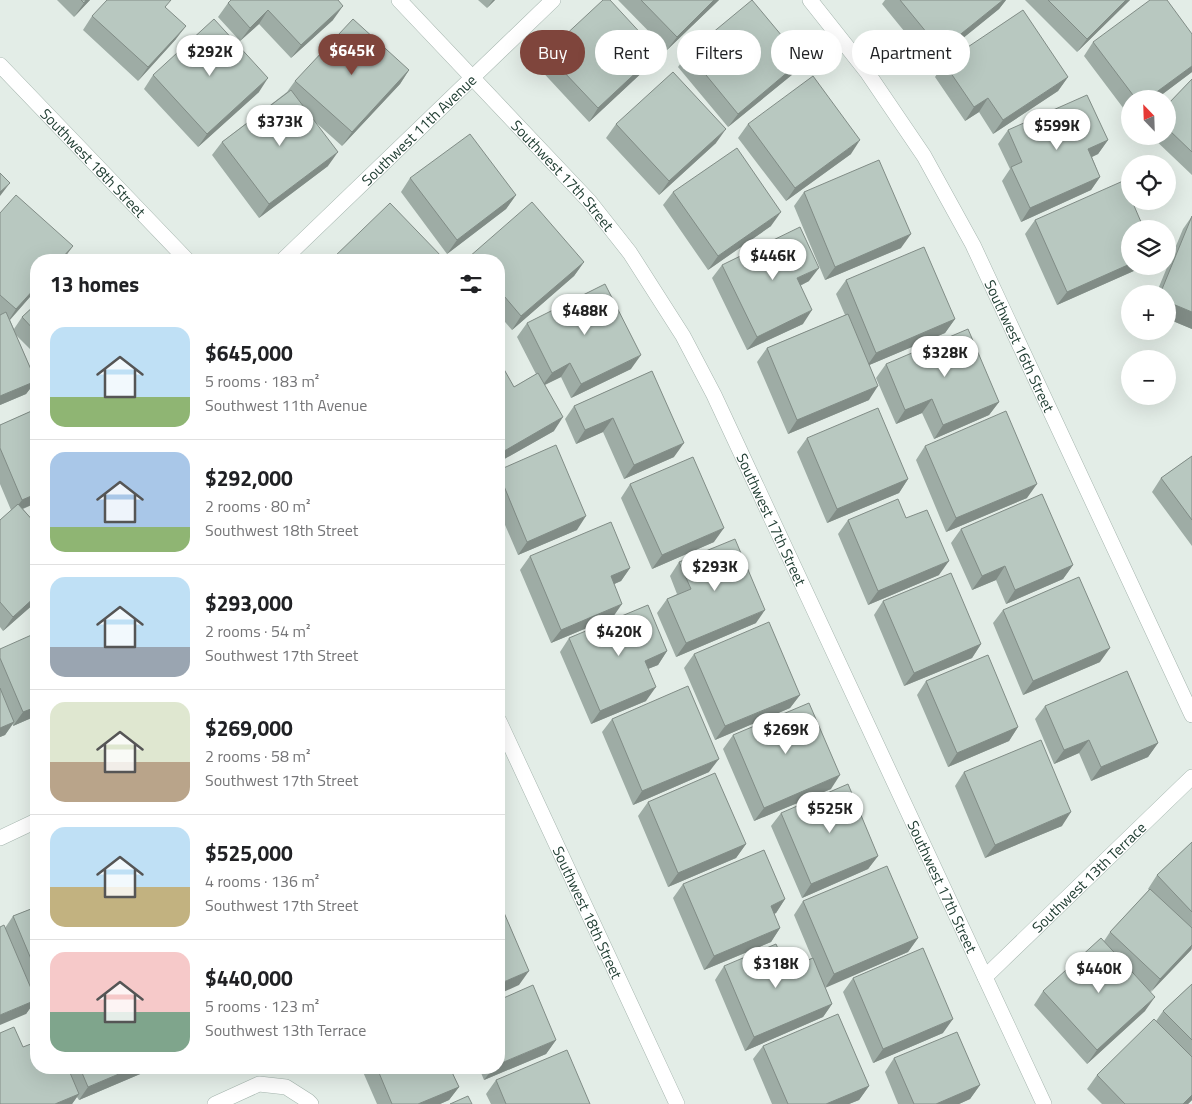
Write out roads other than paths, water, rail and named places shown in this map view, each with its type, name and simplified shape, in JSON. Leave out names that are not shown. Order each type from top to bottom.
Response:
[{"type":"street","name":"Southwest 17th Street","points":[[399,0],[589,201],[630,253],[683,336],[714,395],[1044,1104]]},
{"type":"street","name":"Southwest 11th Avenue","points":[[289,254],[553,0]]},
{"type":"street","name":"Southwest 16th Street","points":[[810,0],[867,72],[924,156],[973,245],[1192,714]]},
{"type":"street","name":"Southwest 18th Street","points":[[0,66],[181,254]]},
{"type":"street","name":"Southwest 18th Street","points":[[505,734],[677,1104]]},
{"type":"street","name":"Southwest 13th Terrace","points":[[985,976],[1192,777]]},
{"type":"street","points":[[0,838],[30,824]]},
{"type":"street","points":[[215,1104],[259,1084],[286,1087],[310,1102]]}]
